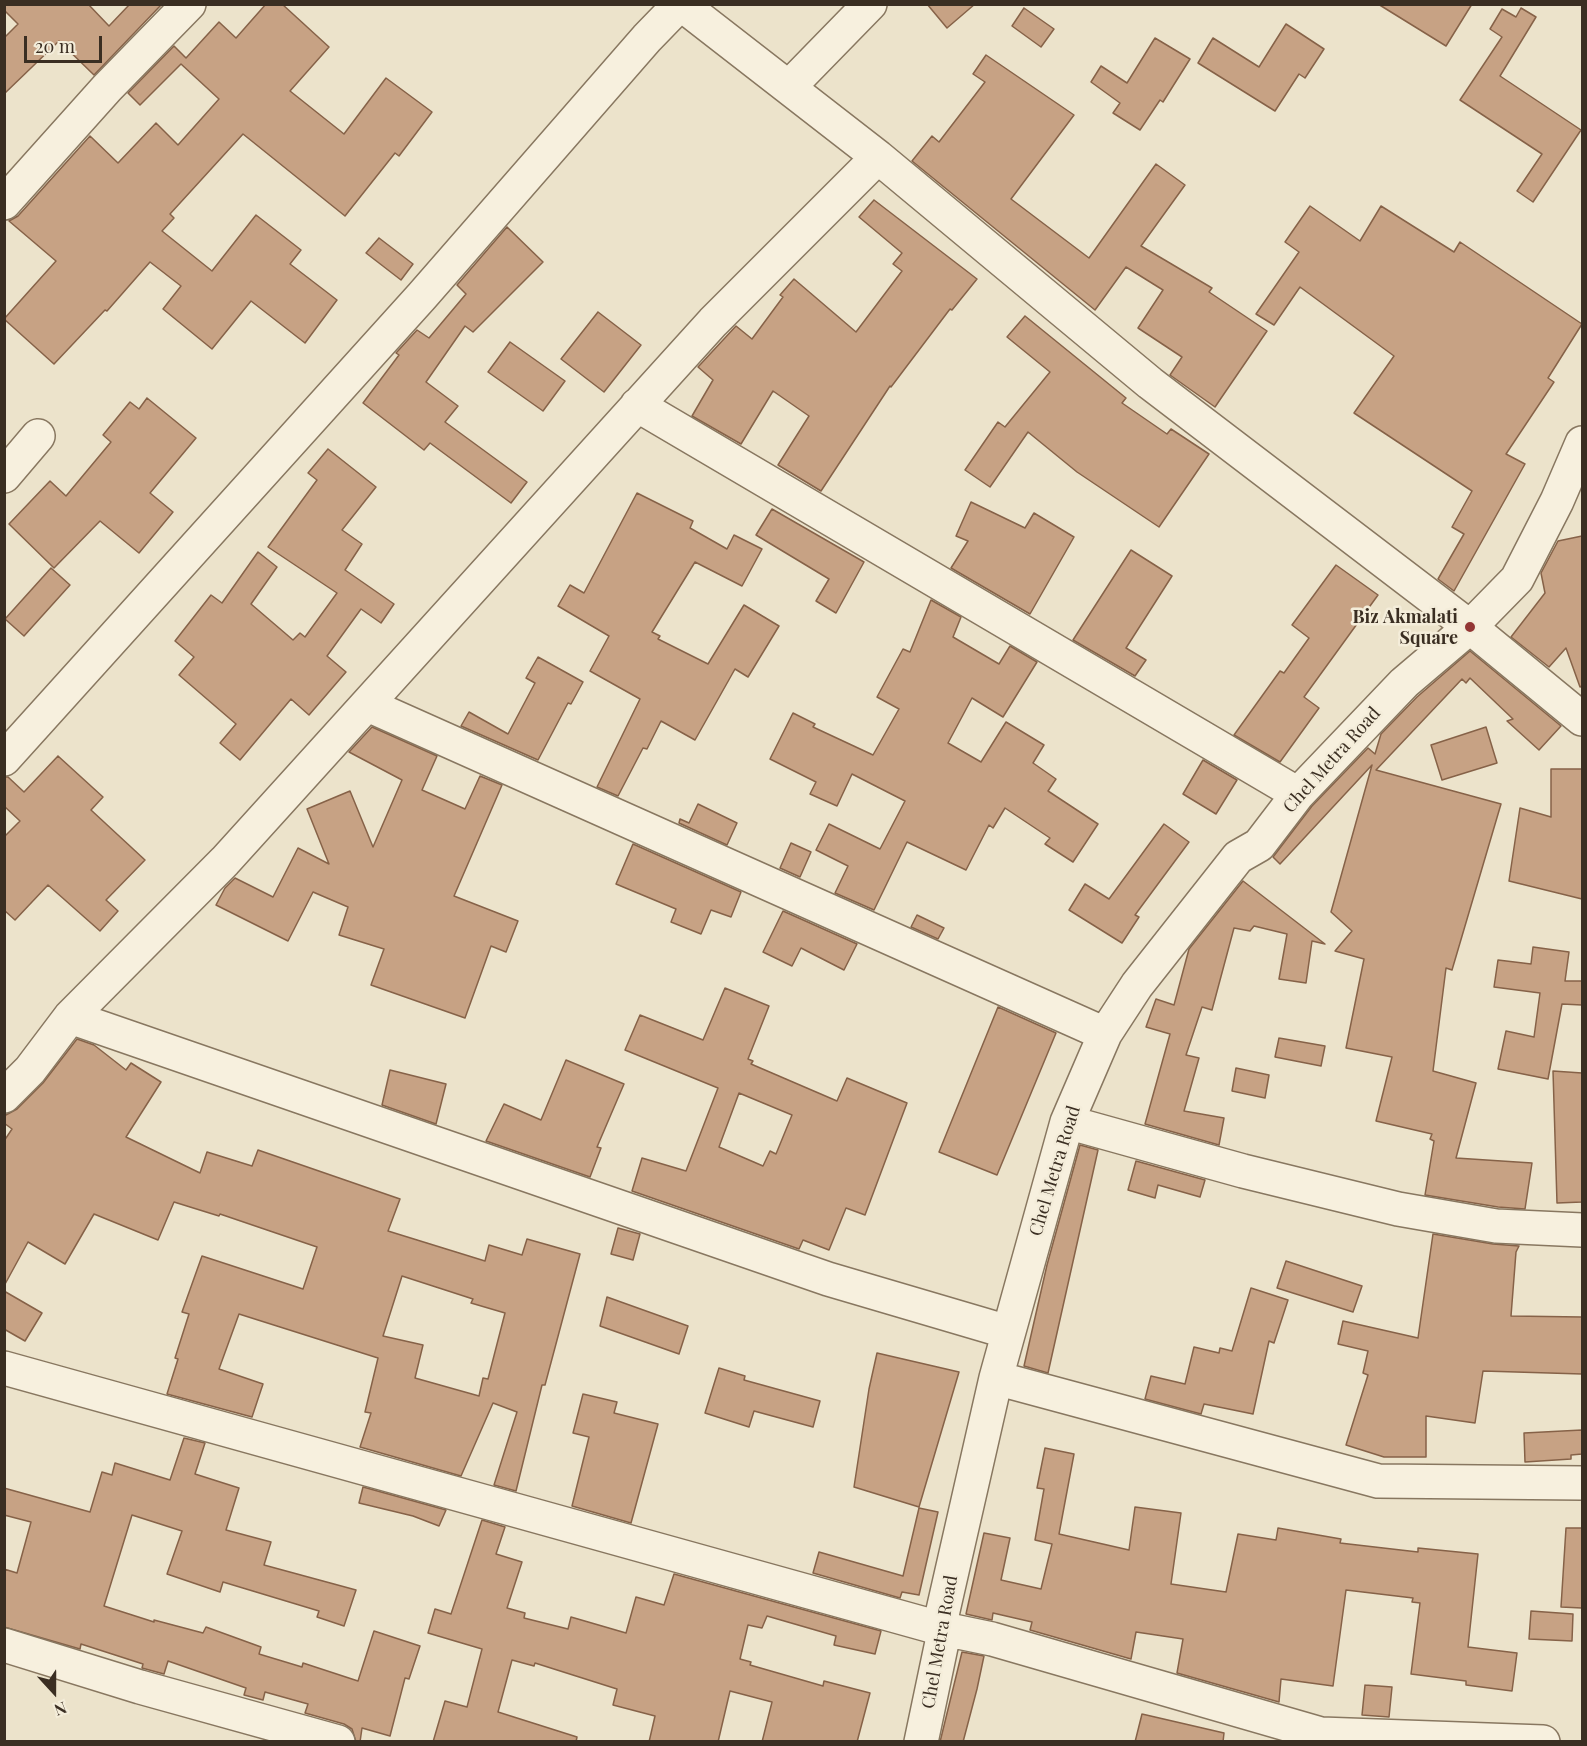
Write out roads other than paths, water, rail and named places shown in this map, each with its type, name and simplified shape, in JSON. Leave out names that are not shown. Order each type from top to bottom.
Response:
[{"type":"street","points":[[4,203],[107,88],[189,4]]},
{"type":"street","points":[[4,759],[422,296],[647,38],[681,4],[790,86],[878,157],[1150,383],[1470,627],[1582,719]]},
{"type":"street","points":[[790,86],[870,4]]},
{"type":"street","points":[[4,1096],[30,1070],[70,1017],[225,861],[713,322],[878,157]]},
{"type":"street","points":[[637,405],[1298,794]]},
{"type":"street","points":[[4,476],[38,436]]},
{"type":"street","name":"Chel Metra Road","points":[[921,1742],[942,1642],[939,1628],[996,1378],[1067,1122],[1105,1034],[1137,985],[1238,857],[1259,845],[1298,794],[1404,683],[1470,627],[1517,579],[1570,502],[1582,443]]},
{"type":"street","points":[[368,705],[1105,1034]]},
{"type":"street","points":[[70,1017],[828,1280],[1008,1332]]},
{"type":"street","points":[[1067,1122],[1243,1171],[1398,1209],[1496,1226],[1582,1230]]},
{"type":"street","points":[[4,1368],[939,1628],[992,1639],[1322,1734],[1543,1742]]},
{"type":"street","points":[[996,1378],[1378,1481],[1582,1483]]},
{"type":"street","points":[[4,1645],[140,1687],[338,1742]]},
{"type":"place","name":"Biz Akmalati Square","points":[[1470,627]]}]
